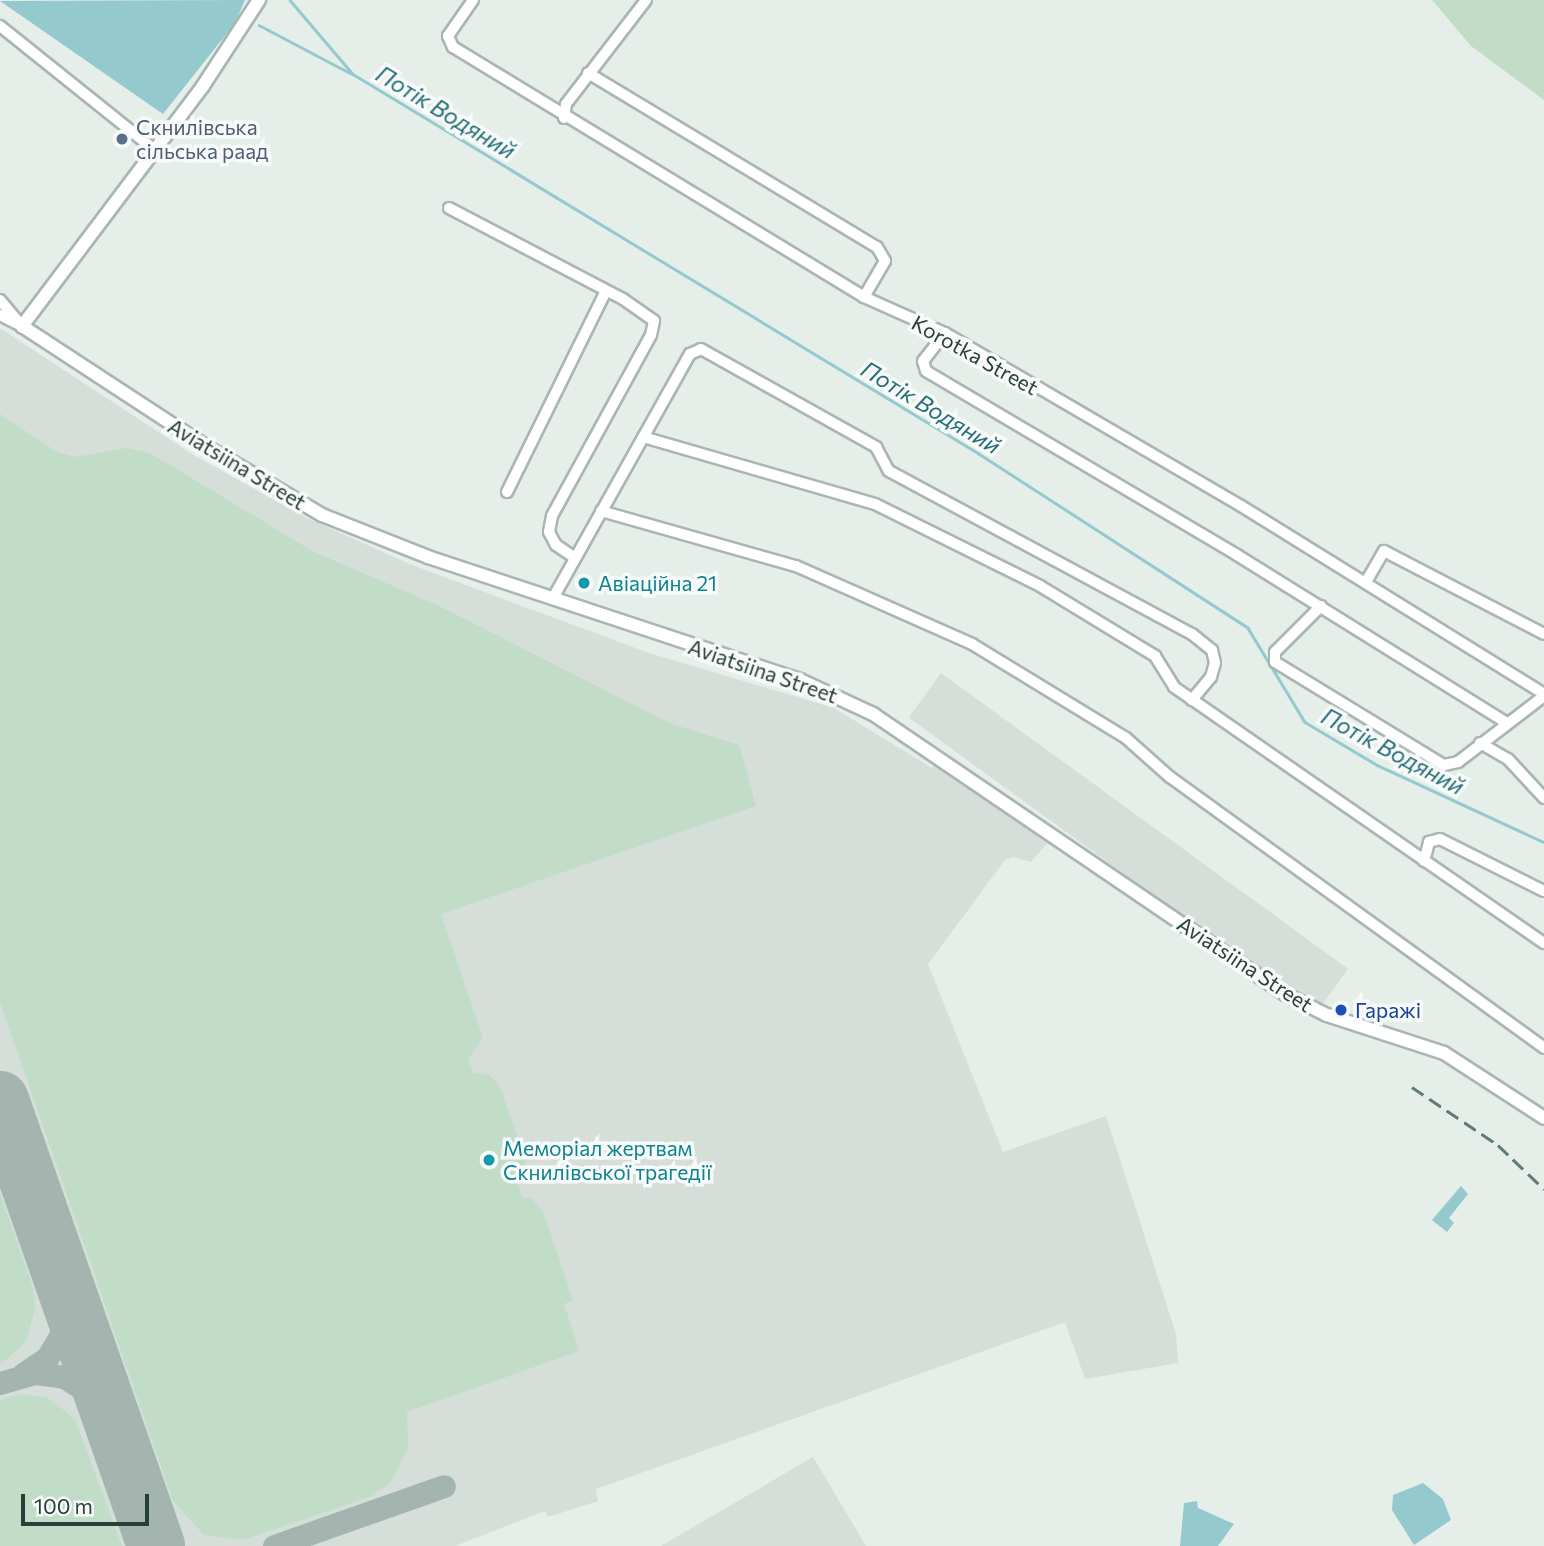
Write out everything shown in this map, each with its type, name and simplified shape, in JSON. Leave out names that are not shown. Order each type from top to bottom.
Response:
[{"type":"street","points":[[22,326],[155,150],[259,0]]},
{"type":"street","name":"Korotka Street","points":[[473,0],[448,41],[564,118],[864,297],[945,333],[1366,582],[1544,695]]},
{"type":"street","points":[[564,118],[566,104],[646,0]]},
{"type":"street","points":[[0,26],[155,150]]},
{"type":"street","points":[[588,73],[877,247],[885,261],[864,297]]},
{"type":"street","points":[[449,208],[605,293],[650,314],[654,328],[552,516],[549,532],[556,545],[574,557]]},
{"type":"street","points":[[507,492],[605,293]]},
{"type":"street","points":[[0,300],[22,326]]},
{"type":"street","points":[[0,315],[22,326]]},
{"type":"street","name":"Aviatsiina Street","points":[[22,326],[207,447],[322,515],[375,538],[778,672],[873,714],[1285,994],[1328,1015],[1444,1054],[1544,1118]]},
{"type":"street","points":[[945,333],[923,361],[926,372],[1321,606],[1505,722]]},
{"type":"street","points":[[553,598],[690,354],[701,349],[876,447],[889,471],[1192,634],[1212,650],[1215,663],[1211,677],[1192,700]]},
{"type":"street","points":[[643,437],[875,504],[1040,586],[1155,656],[1169,683],[1192,700],[1544,943]]},
{"type":"street","points":[[601,510],[796,566],[972,644],[1126,738],[1170,777],[1544,1048]]},
{"type":"street","points":[[1366,582],[1384,551],[1544,634]]},
{"type":"street","points":[[1321,606],[1275,652],[1275,662],[1444,765],[1454,764],[1505,722],[1544,695]]},
{"type":"street","points":[[1480,743],[1508,758],[1544,798]]},
{"type":"street","points":[[1424,861],[1428,844],[1436,838],[1544,891]]},
{"type":"shaded area","points":[[0,328],[195,456],[305,517],[412,565],[649,653],[834,708],[932,768],[936,765],[1049,841],[1031,862],[1013,857],[1005,860],[928,964],[1003,1152],[1106,1116],[1176,1334],[1178,1363],[1085,1379],[1065,1322],[596,1489],[598,1501],[548,1517],[545,1511],[455,1546],[0,1546]]},
{"type":"shaded area","points":[[941,673],[1348,969],[1316,1013],[909,717]]},
{"type":"shaded area","points":[[813,1457],[866,1546],[661,1546]]},
{"type":"green space","points":[[1432,0],[1544,0],[1544,100],[1471,46]]},
{"type":"green space","points":[[0,414],[57,452],[75,457],[127,448],[150,453],[314,552],[437,605],[672,724],[739,745],[756,806],[441,914],[483,1038],[468,1059],[473,1073],[490,1075],[500,1087],[525,1159],[525,1174],[517,1181],[523,1199],[530,1197],[543,1211],[573,1300],[564,1304],[579,1351],[407,1412],[408,1449],[390,1483],[372,1496],[243,1540],[204,1535],[173,1501],[0,1002]]},
{"type":"green space","points":[[0,1193],[33,1288],[35,1309],[26,1342],[0,1365]]},
{"type":"green space","points":[[22,1394],[48,1398],[75,1419],[122,1546],[0,1546],[0,1400]]},
{"type":"water","points":[[245,0],[235,23],[163,114],[0,1]]},
{"type":"water","points":[[1461,1186],[1468,1194],[1449,1218],[1454,1223],[1447,1232],[1432,1220]]},
{"type":"water","points":[[1423,1483],[1443,1499],[1451,1520],[1414,1545],[1392,1510],[1393,1495]]},
{"type":"water","points":[[1197,1501],[1198,1508],[1234,1524],[1218,1546],[1180,1546],[1184,1503]]},
{"type":"waterway","name":"Потік Водяний","points":[[290,0],[353,74],[978,453],[1248,628],[1305,722],[1377,765],[1544,842]]},
{"type":"waterway","points":[[259,25],[350,73]]},
{"type":"taxiway","points":[[23,1374],[47,1358],[60,1336],[68,1305],[65,1287]]},
{"type":"taxiway","points":[[0,1383],[36,1373],[64,1377],[96,1397],[114,1426]]},
{"type":"taxiway","points":[[274,1546],[444,1486]]},
{"type":"taxiway","points":[[145,1515],[169,1546]]},
{"type":"runway","points":[[0,1100],[156,1546]]},
{"type":"railway","points":[[1412,1087],[1498,1145],[1544,1189]]},
{"type":"place","name":"Скнилівська сільська раад","points":[[122,139]]},
{"type":"place","name":"Авіаційна 21","points":[[584,583]]},
{"type":"place","name":"Гаражі","points":[[1341,1010]]},
{"type":"place","name":"Меморіал жертвам Скнилівської трагедії","points":[[489,1160]]}]
